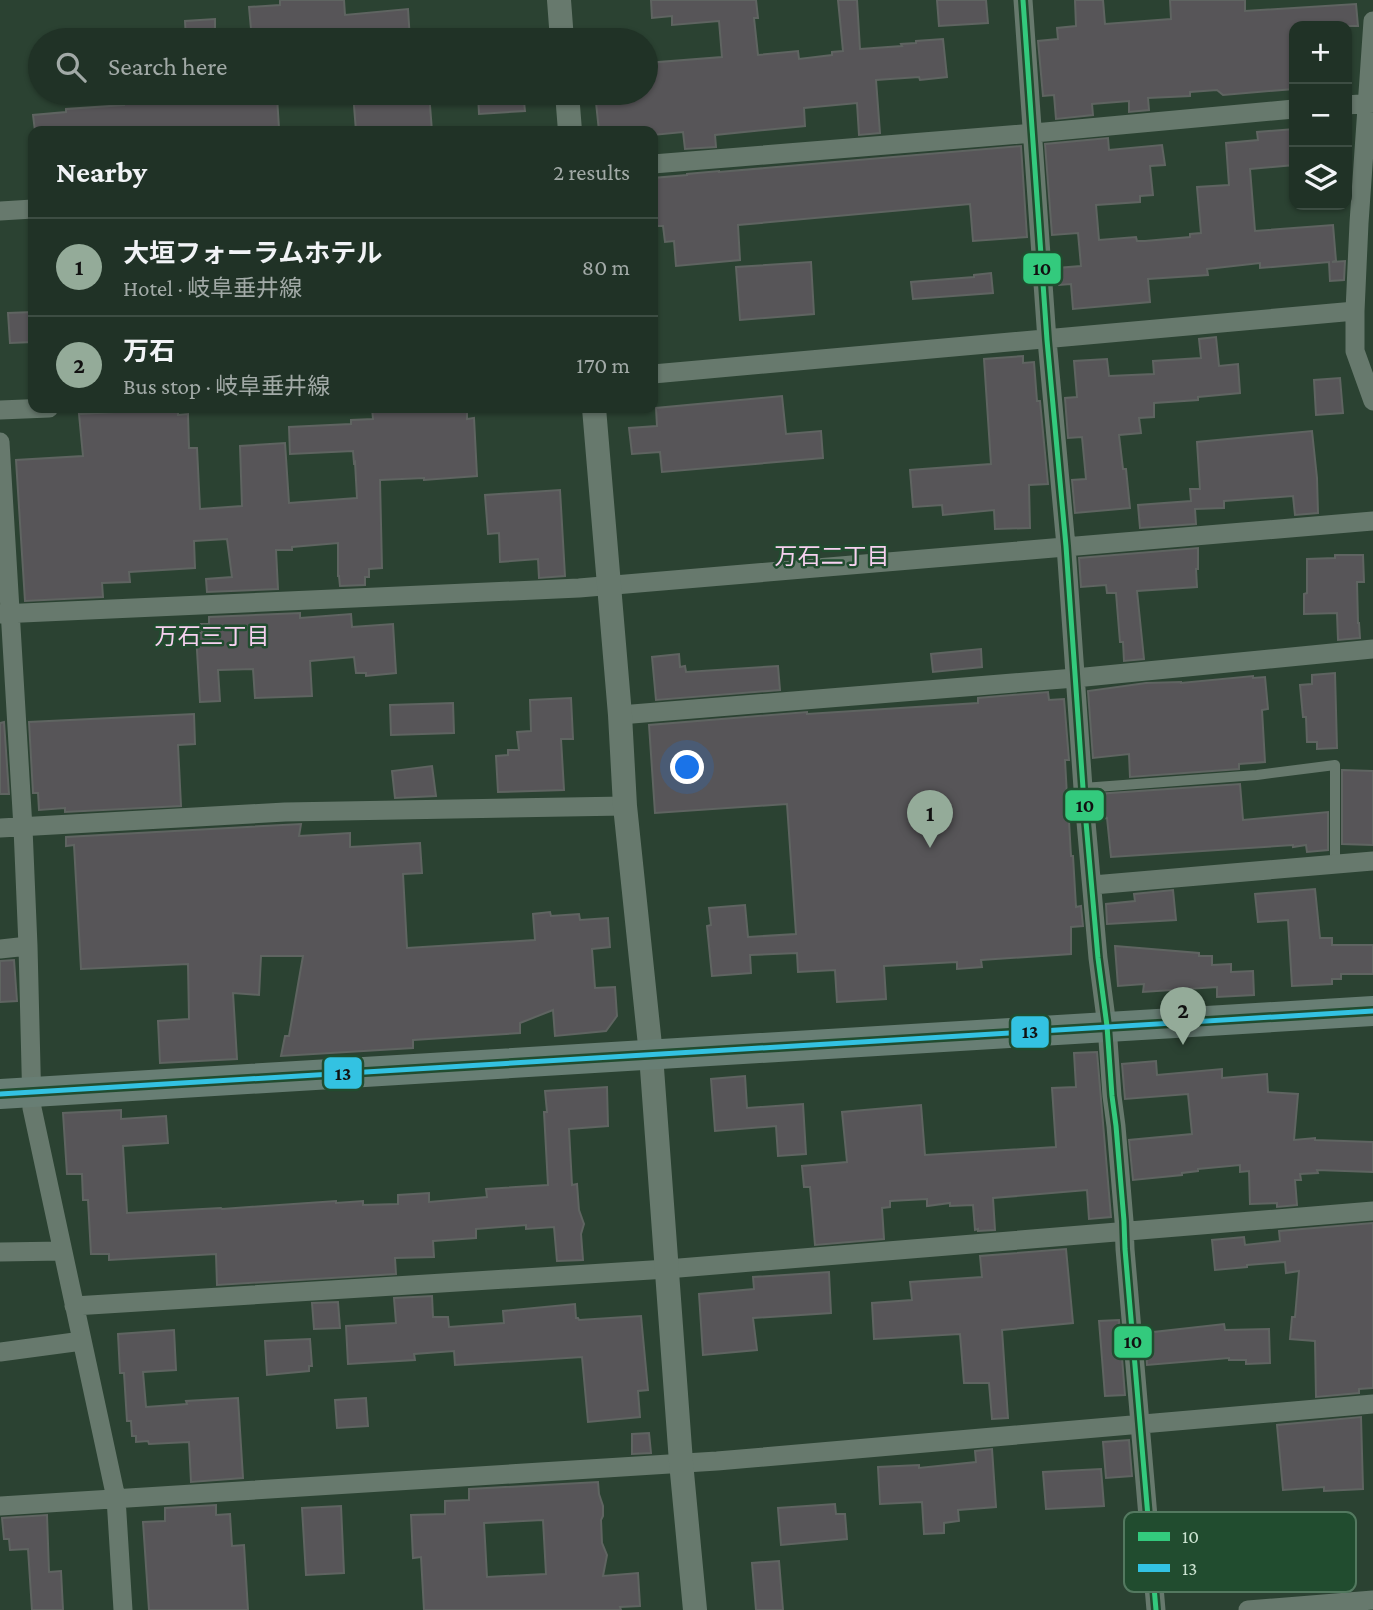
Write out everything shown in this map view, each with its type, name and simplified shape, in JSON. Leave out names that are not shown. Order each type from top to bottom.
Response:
[{"type":"main road","points":[[0,1094],[1373,1011]]},
{"type":"street","points":[[558,0],[561,28]]},
{"type":"street","points":[[1023,0],[1083,788],[1116,1126],[1147,1512]]},
{"type":"street","points":[[1373,21],[1355,311],[1355,351],[1373,401]]},
{"type":"street","points":[[1352,105],[1370,103]]},
{"type":"street","points":[[568,105],[570,126]]},
{"type":"street","points":[[658,164],[1289,109]]},
{"type":"street","points":[[0,211],[28,209]]},
{"type":"street","points":[[658,374],[1355,311]]},
{"type":"street","points":[[0,410],[28,409]]},
{"type":"street","points":[[594,413],[625,806],[651,1055],[681,1462],[695,1610]]},
{"type":"street","points":[[0,442],[5,614],[23,828],[29,946],[32,1108],[116,1498],[123,1610]]},
{"type":"street","points":[[5,614],[565,589],[1373,521]]},
{"type":"street","points":[[620,715],[1075,678],[1373,649]]},
{"type":"street","points":[[0,828],[285,812],[625,806]]},
{"type":"street","points":[[1093,885],[1373,861]]},
{"type":"street","points":[[0,949],[29,946]]},
{"type":"street","points":[[74,1306],[667,1269],[1373,1211]]},
{"type":"street","points":[[0,1252],[64,1251]]},
{"type":"street","points":[[0,1352],[82,1341]]},
{"type":"street","points":[[0,1506],[717,1461],[1373,1404]]},
{"type":"street","points":[[1154,1592],[1156,1610]]},
{"type":"street","points":[[1248,1610],[1373,1600]]},
{"type":"lane","points":[[1083,788],[1257,775],[1335,765],[1336,864]]},
{"type":"building","points":[[280,0],[344,0],[345,15],[408,9],[409,28],[251,28],[249,7],[280,5]]},
{"type":"building","points":[[651,0],[756,0],[758,18],[754,18],[758,55],[798,51],[799,59],[843,51],[838,0],[857,0],[860,49],[943,39],[947,77],[876,80],[880,133],[859,135],[857,103],[804,108],[805,126],[715,135],[716,147],[685,149],[683,132],[658,134],[658,126],[598,126],[596,105],[658,105],[658,62],[722,57],[719,21],[672,25],[672,16],[652,18]]},
{"type":"building","points":[[937,0],[986,0],[988,23],[939,26]]},
{"type":"building","points":[[1075,0],[1103,0],[1105,24],[1171,19],[1170,0],[1245,0],[1245,11],[1356,4],[1358,26],[1352,26],[1352,21],[1289,21],[1289,89],[1223,95],[1217,90],[1190,92],[1190,96],[1148,98],[1149,110],[1129,112],[1129,101],[1092,104],[1093,115],[1056,119],[1054,95],[1043,96],[1038,41],[1058,39],[1057,28],[1076,26]]},
{"type":"building","points":[[215,19],[215,28],[185,28],[185,21]]},
{"type":"building","points":[[124,105],[278,105],[279,126],[34,126],[33,115],[66,112],[66,109]]},
{"type":"building","points":[[354,105],[430,105],[432,126],[356,126]]},
{"type":"building","points":[[479,105],[524,105],[525,111],[479,114]]},
{"type":"building","points":[[1289,129],[1289,165],[1250,169],[1255,231],[1333,225],[1336,261],[1332,262],[1345,261],[1344,280],[1330,281],[1329,262],[1260,268],[1260,263],[1207,269],[1208,275],[1148,279],[1150,302],[1073,309],[1071,284],[1059,285],[1057,268],[1081,266],[1078,233],[1052,235],[1045,144],[1108,138],[1109,150],[1162,145],[1165,165],[1150,166],[1153,195],[1140,196],[1140,202],[1096,205],[1099,240],[1136,237],[1137,241],[1145,241],[1190,237],[1190,234],[1201,233],[1197,187],[1229,185],[1226,143],[1258,140],[1257,132]]},
{"type":"building","points":[[1021,146],[1027,237],[973,241],[970,204],[738,225],[740,260],[676,266],[674,241],[665,242],[663,226],[658,226],[658,178]]},
{"type":"building","points":[[811,262],[814,314],[740,320],[736,267]]},
{"type":"building","points":[[991,273],[993,293],[913,299],[911,282]]},
{"type":"building","points":[[28,312],[28,342],[10,343],[8,313]]},
{"type":"building","points":[[1216,337],[1219,366],[1238,364],[1240,393],[1198,397],[1198,400],[1154,403],[1154,417],[1139,418],[1141,433],[1119,435],[1130,508],[1075,513],[1072,480],[1086,479],[1082,437],[1068,438],[1065,398],[1077,397],[1074,361],[1107,359],[1109,376],[1154,374],[1153,361],[1201,358],[1199,339]]},
{"type":"building","points":[[1023,356],[1023,363],[1034,362],[1048,484],[1029,485],[1030,528],[995,529],[994,510],[943,515],[942,505],[913,507],[910,470],[991,464],[984,359]]},
{"type":"building","points":[[1340,378],[1343,413],[1316,415],[1314,380]]},
{"type":"building","points":[[782,396],[786,434],[821,431],[823,458],[662,472],[660,452],[632,454],[629,428],[657,426],[658,408]]},
{"type":"building","points":[[372,413],[467,413],[467,419],[474,418],[477,476],[380,480],[382,568],[369,569],[365,585],[340,586],[338,543],[276,550],[278,589],[207,592],[206,579],[232,577],[227,539],[194,541],[195,568],[129,572],[130,582],[102,583],[103,597],[25,601],[16,460],[83,456],[79,414],[188,414],[189,448],[197,448],[200,509],[242,506],[240,446],[285,443],[289,503],[357,498],[353,451],[290,454],[289,427],[351,424],[351,420],[373,419]]},
{"type":"building","points":[[1312,431],[1318,513],[1295,515],[1293,496],[1224,501],[1224,508],[1195,509],[1196,524],[1140,528],[1138,505],[1191,501],[1190,489],[1200,489],[1197,442]]},
{"type":"building","points":[[560,490],[565,576],[539,578],[538,559],[500,562],[499,533],[488,534],[485,495]]},
{"type":"building","points":[[1198,548],[1197,587],[1137,591],[1144,659],[1124,661],[1116,593],[1107,593],[1106,585],[1081,587],[1079,558]]},
{"type":"building","points":[[1335,555],[1363,555],[1364,582],[1357,582],[1360,638],[1338,640],[1337,613],[1304,614],[1307,559],[1335,558]]},
{"type":"building","points":[[300,613],[300,618],[351,614],[352,627],[393,624],[396,673],[366,676],[366,673],[356,673],[354,657],[310,661],[312,696],[255,698],[253,669],[218,670],[220,701],[200,702],[196,633],[202,633],[201,624],[209,624],[209,617]]},
{"type":"building","points":[[981,649],[982,667],[933,672],[931,654]]},
{"type":"building","points":[[679,654],[680,667],[685,666],[686,672],[778,666],[780,690],[656,700],[652,657]]},
{"type":"building","points":[[1335,673],[1337,748],[1317,749],[1317,742],[1307,742],[1300,685],[1312,684],[1312,675]]},
{"type":"building","points":[[1265,677],[1268,709],[1262,710],[1265,762],[1239,764],[1239,769],[1130,777],[1129,754],[1093,758],[1088,691],[1146,683],[1181,683]]},
{"type":"building","points":[[1048,692],[1049,700],[1064,699],[1069,760],[1065,760],[1067,796],[1071,796],[1074,821],[1069,821],[1071,856],[1076,907],[1081,906],[1083,926],[1071,927],[1071,954],[981,960],[982,967],[957,969],[957,962],[884,966],[886,999],[837,1002],[835,970],[798,972],[797,953],[750,955],[751,973],[712,976],[707,926],[711,925],[709,908],[745,905],[748,937],[796,934],[787,804],[655,813],[649,725],[807,712],[978,703],[978,698]]},
{"type":"building","points":[[571,698],[573,739],[561,739],[564,790],[498,792],[496,756],[508,755],[508,750],[519,750],[517,732],[531,731],[530,700]]},
{"type":"building","points":[[453,703],[454,733],[391,735],[390,705]]},
{"type":"building","points":[[194,714],[195,744],[178,745],[181,806],[65,812],[65,808],[39,810],[38,793],[33,793],[29,722]]},
{"type":"building","points":[[4,722],[9,794],[0,794],[0,723]]},
{"type":"building","points":[[432,766],[436,796],[395,798],[392,771]]},
{"type":"building","points":[[1342,770],[1373,771],[1373,845],[1342,844]]},
{"type":"building","points":[[1240,784],[1243,820],[1328,812],[1328,850],[1307,852],[1306,845],[1293,845],[1111,857],[1107,818],[1098,819],[1096,794]]},
{"type":"building","points":[[301,824],[299,836],[350,833],[350,847],[420,843],[422,873],[403,874],[407,948],[535,940],[533,914],[579,914],[580,920],[608,918],[610,947],[592,949],[595,988],[615,987],[617,1016],[606,1031],[555,1036],[553,1010],[520,1023],[520,1033],[413,1040],[413,1048],[281,1056],[285,1036],[289,1036],[303,956],[261,956],[259,995],[233,993],[237,1059],[160,1063],[158,1021],[189,1019],[188,964],[81,969],[74,845],[66,846],[66,837]]},
{"type":"building","points":[[1315,889],[1320,938],[1332,938],[1332,945],[1373,945],[1373,974],[1341,974],[1341,979],[1332,979],[1332,984],[1292,986],[1288,920],[1258,922],[1255,894]]},
{"type":"building","points":[[1173,890],[1176,920],[1107,924],[1106,904],[1135,901],[1134,894]]},
{"type":"building","points":[[1115,946],[1212,956],[1212,965],[1231,964],[1231,972],[1253,971],[1254,995],[1217,997],[1217,987],[1143,992],[1144,984],[1118,986]]},
{"type":"building","points":[[14,960],[17,1001],[0,1002],[0,961]]},
{"type":"building","points":[[1097,1052],[1111,1217],[1089,1219],[1087,1190],[993,1198],[995,1230],[978,1231],[975,1230],[973,1205],[950,1206],[950,1203],[927,1206],[927,1199],[890,1201],[890,1207],[882,1208],[884,1239],[815,1245],[810,1187],[804,1187],[802,1166],[847,1162],[842,1112],[921,1105],[925,1155],[1056,1147],[1052,1088],[1076,1087],[1074,1053]]},
{"type":"building","points":[[1156,1061],[1157,1075],[1222,1069],[1222,1078],[1267,1074],[1268,1092],[1298,1094],[1294,1140],[1315,1138],[1373,1142],[1373,1172],[1317,1170],[1318,1173],[1300,1174],[1301,1180],[1295,1180],[1297,1205],[1277,1207],[1277,1203],[1250,1204],[1249,1171],[1240,1172],[1240,1165],[1133,1180],[1129,1140],[1192,1134],[1188,1094],[1125,1099],[1122,1064]]},
{"type":"building","points":[[745,1076],[747,1108],[803,1104],[806,1154],[778,1156],[776,1126],[715,1131],[711,1079]]},
{"type":"building","points":[[607,1087],[608,1126],[569,1129],[572,1185],[577,1184],[579,1210],[584,1224],[581,1234],[583,1260],[557,1261],[554,1227],[526,1229],[526,1225],[476,1229],[476,1238],[433,1241],[434,1257],[395,1258],[396,1274],[217,1285],[216,1254],[109,1260],[109,1254],[91,1254],[88,1200],[83,1200],[82,1174],[67,1174],[63,1113],[121,1110],[121,1119],[166,1116],[168,1143],[123,1146],[127,1213],[336,1201],[363,1201],[363,1205],[398,1204],[398,1195],[429,1193],[429,1202],[487,1197],[486,1189],[548,1185],[545,1091]]},
{"type":"building","points":[[1373,1223],[1373,1388],[1359,1389],[1359,1393],[1316,1397],[1315,1341],[1290,1339],[1299,1271],[1286,1273],[1285,1262],[1215,1270],[1212,1240],[1244,1237],[1245,1245],[1280,1241],[1279,1231]]},
{"type":"building","points":[[1066,1249],[1073,1323],[1002,1330],[1008,1418],[992,1419],[989,1383],[964,1383],[960,1334],[874,1339],[872,1303],[912,1300],[910,1282],[982,1277],[980,1256]]},
{"type":"building","points":[[829,1272],[831,1313],[753,1318],[757,1350],[703,1355],[699,1294],[754,1289],[753,1277]]},
{"type":"building","points":[[432,1296],[433,1317],[448,1317],[449,1327],[504,1323],[503,1311],[575,1304],[576,1318],[579,1320],[641,1316],[648,1390],[638,1391],[640,1417],[588,1422],[582,1357],[455,1365],[454,1351],[414,1354],[415,1360],[348,1364],[346,1326],[396,1323],[394,1298]]},
{"type":"building","points":[[338,1302],[340,1328],[314,1329],[312,1303]]},
{"type":"building","points":[[1119,1320],[1125,1395],[1105,1396],[1099,1321]]},
{"type":"building","points":[[1224,1324],[1225,1330],[1269,1329],[1270,1363],[1246,1364],[1246,1360],[1229,1358],[1147,1365],[1145,1333]]},
{"type":"building","points":[[174,1330],[176,1370],[143,1372],[146,1407],[238,1398],[243,1478],[191,1482],[189,1442],[149,1444],[148,1441],[136,1442],[136,1436],[132,1436],[131,1421],[127,1421],[124,1373],[120,1373],[118,1334]]},
{"type":"building","points":[[310,1339],[312,1366],[309,1366],[309,1371],[267,1375],[265,1341]]},
{"type":"building","points":[[366,1398],[368,1426],[337,1428],[335,1400]]},
{"type":"building","points":[[1361,1417],[1363,1489],[1324,1491],[1324,1487],[1283,1490],[1277,1425]]},
{"type":"building","points":[[649,1433],[651,1453],[632,1454],[632,1434]]},
{"type":"building","points":[[1129,1440],[1132,1476],[1106,1478],[1103,1442]]},
{"type":"building","points":[[992,1449],[996,1507],[958,1510],[959,1521],[944,1523],[944,1533],[924,1534],[922,1502],[880,1504],[878,1467],[919,1465],[919,1468],[976,1462],[975,1451]]},
{"type":"building","points":[[1101,1469],[1104,1506],[1046,1509],[1043,1472]]},
{"type":"building","points":[[598,1482],[603,1506],[602,1543],[607,1555],[603,1576],[638,1573],[640,1606],[620,1607],[621,1610],[424,1610],[421,1557],[413,1558],[411,1515],[445,1514],[445,1501],[469,1500],[469,1489]],"holes":[[[543,1520],[546,1574],[487,1577],[484,1523]]]},
{"type":"building","points":[[835,1504],[836,1514],[845,1514],[847,1539],[781,1545],[778,1508]]},
{"type":"building","points":[[216,1505],[216,1515],[230,1514],[232,1546],[244,1545],[248,1610],[149,1610],[143,1522],[165,1521],[165,1508]]},
{"type":"building","points":[[341,1506],[344,1573],[306,1575],[302,1508]]},
{"type":"building","points":[[47,1515],[49,1572],[61,1571],[63,1610],[32,1610],[28,1549],[10,1550],[9,1539],[4,1539],[2,1518]]},
{"type":"building","points":[[779,1561],[783,1610],[756,1610],[752,1563]]},
{"type":"transit line","name":"10","points":[[1023,0],[1083,788],[1116,1126],[1148,1512]]},
{"type":"transit line","name":"13","points":[[0,1094],[1373,1011]]},
{"type":"transit line","name":"10","points":[[1154,1592],[1156,1610]]},
{"type":"place","name":"大垣フォーラムホテル","points":[[930,848]]},
{"type":"place","name":"万石","points":[[1183,1045]]},
{"type":"district","name":"万石二丁目","points":[[832,556]]},
{"type":"district","name":"万石三丁目","points":[[212,636]]}]
